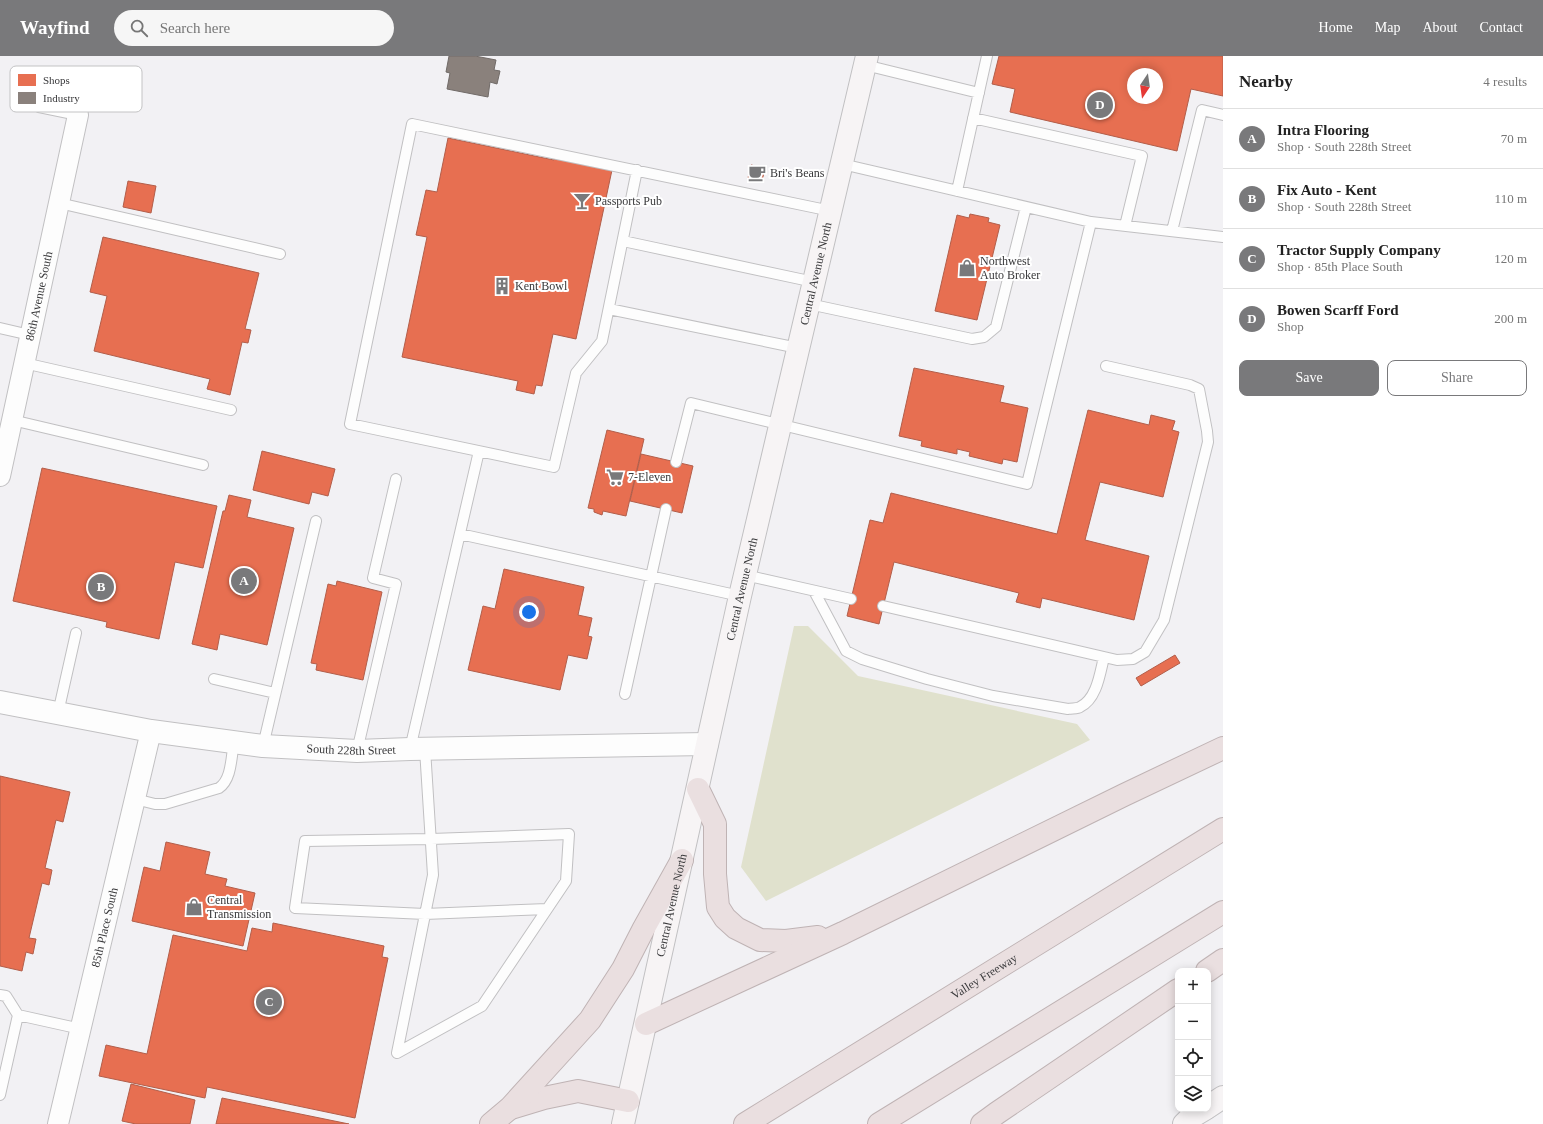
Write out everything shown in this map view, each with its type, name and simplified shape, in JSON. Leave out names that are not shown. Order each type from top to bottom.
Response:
[{"type":"highway","points":[[646,1024],[843,933],[1223,748]]},
{"type":"highway","points":[[698,789],[715,824],[715,874],[718,907],[736,928],[760,940],[786,942],[843,933]]},
{"type":"highway","name":"Valley Freeway","points":[[745,1124],[1223,829]]},
{"type":"highway","points":[[491,1124],[510,1108],[590,1020],[623,969],[682,860]]},
{"type":"highway","points":[[879,1124],[1223,912]]},
{"type":"highway","points":[[1211,968],[1223,960]]},
{"type":"highway","points":[[982,1124],[1175,992]]},
{"type":"highway","points":[[510,1108],[544,1098],[578,1091],[628,1101]]},
{"type":"main road","name":"Central Avenue North","points":[[623,1124],[740,596],[842,164],[865,59]]},
{"type":"main road","points":[[1197,1115],[1223,1098]]},
{"type":"street","name":"86th Avenue South","points":[[0,476],[78,115]]},
{"type":"street","name":"South 228th Street","points":[[0,702],[151,731],[263,746],[357,751],[707,744]]},
{"type":"street","name":"85th Place South","points":[[58,1124],[151,731]]},
{"type":"lane","points":[[957,191],[987,56]]},
{"type":"lane","points":[[865,59],[979,93]]},
{"type":"lane","points":[[1172,231],[1202,110],[1223,115]]},
{"type":"lane","points":[[63,112],[78,115]]},
{"type":"lane","points":[[973,118],[1142,156],[1126,226]]},
{"type":"lane","points":[[636,170],[602,341],[576,373],[554,467],[350,424],[412,124],[636,170],[831,211]]},
{"type":"lane","points":[[842,164],[1091,222],[1223,237]]},
{"type":"lane","points":[[59,203],[280,254]]},
{"type":"lane","points":[[809,304],[972,339],[984,337],[996,327],[1026,207]]},
{"type":"lane","points":[[676,462],[691,403],[1027,484],[1091,222]]},
{"type":"lane","points":[[623,241],[814,282]]},
{"type":"lane","points":[[609,309],[798,348]]},
{"type":"lane","points":[[0,328],[30,335]]},
{"type":"lane","points":[[24,363],[231,410]]},
{"type":"lane","points":[[883,606],[1117,660],[1133,659],[1145,652],[1164,620],[1208,442],[1207,431],[1199,389],[1190,385],[1106,366]]},
{"type":"lane","points":[[12,420],[203,465]]},
{"type":"lane","points":[[479,451],[460,534],[418,749],[431,839],[433,875],[426,914],[397,1053],[482,1006],[566,881],[568,834],[431,839],[305,842],[295,908],[426,914],[547,909]]},
{"type":"lane","points":[[357,751],[396,584],[373,578],[396,479]]},
{"type":"lane","points":[[625,694],[666,509]]},
{"type":"lane","points":[[263,746],[316,521]]},
{"type":"lane","points":[[460,534],[740,596]]},
{"type":"lane","points":[[745,575],[851,598]]},
{"type":"lane","points":[[814,591],[846,651],[862,659],[927,679],[993,696],[1068,709],[1079,708],[1088,702],[1096,689],[1104,656]]},
{"type":"lane","points":[[58,713],[76,633]]},
{"type":"lane","points":[[214,679],[276,693]]},
{"type":"lane","points":[[135,799],[155,804],[165,804],[219,788],[225,784],[228,778],[234,742]]},
{"type":"lane","points":[[0,995],[6,996],[18,1015],[0,1095]]},
{"type":"lane","points":[[18,1015],[81,1029]]},
{"type":"green space","points":[[794,626],[808,626],[858,676],[1077,724],[1090,740],[766,901],[741,867]]},
{"type":"building: Shops","points":[[999,56],[1223,56],[1223,96],[1191,89],[1177,151],[1010,112],[1015,89],[992,84]]},
{"type":"building: Shops","name":"Kent Bowl","points":[[448,138],[554,160],[554,158],[612,170],[576,339],[553,334],[542,386],[536,385],[534,394],[516,390],[518,381],[402,357],[427,237],[416,235],[426,190],[437,192]]},
{"type":"building: Shops","name":"Bri's Beans","points":[[751,165],[765,168],[762,181],[748,178]]},
{"type":"building: Shops","points":[[128,181],[156,186],[151,213],[123,207]]},
{"type":"building: Shops","name":"Northwest Auto Broker","points":[[970,214],[989,218],[988,222],[1000,225],[977,320],[935,311],[957,215],[969,218]]},
{"type":"building: Shops","points":[[103,237],[259,273],[245,329],[251,330],[248,343],[242,342],[230,395],[207,389],[210,379],[94,351],[107,296],[90,292]]},
{"type":"building: Shops","points":[[914,368],[1004,386],[1000,402],[1028,408],[1017,462],[1003,459],[1002,464],[969,456],[970,452],[957,449],[957,454],[921,446],[922,441],[899,436]]},
{"type":"building: Shops","points":[[1088,410],[1149,425],[1151,415],[1175,421],[1172,430],[1179,432],[1163,497],[1100,482],[1085,540],[1149,556],[1134,620],[1042,598],[1040,608],[1016,602],[1019,593],[894,562],[879,624],[847,616],[870,520],[883,523],[891,493],[1057,534]]},
{"type":"building: Shops","name":"7-Eleven","points":[[607,430],[644,439],[626,516],[603,511],[602,515],[594,512],[594,509],[588,508]]},
{"type":"building: Shops","points":[[262,451],[335,469],[328,496],[312,492],[309,504],[253,490]]},
{"type":"building: Shops","points":[[641,454],[693,466],[682,513],[630,501]]},
{"type":"building: Shops","points":[[42,468],[217,506],[203,568],[175,562],[159,639],[106,627],[107,622],[13,601]]},
{"type":"building: Shops","points":[[229,495],[251,500],[247,517],[294,528],[267,645],[220,634],[217,650],[192,644],[223,511],[225,511]]},
{"type":"building: Shops","points":[[504,569],[584,587],[578,615],[592,618],[588,636],[592,637],[587,659],[568,655],[560,690],[468,670],[483,606],[495,609]]},
{"type":"building: Shops","points":[[337,581],[382,592],[363,680],[316,670],[317,664],[311,663],[328,584],[336,586]]},
{"type":"building: Shops","points":[[1175,655],[1180,663],[1141,686],[1136,678]]},
{"type":"building: Shops","points":[[0,776],[70,792],[63,822],[56,820],[45,868],[52,870],[49,885],[42,883],[29,938],[36,939],[33,954],[26,952],[22,971],[0,966]]},
{"type":"building: Shops","name":"Central Transmission","points":[[166,842],[210,852],[205,874],[227,879],[225,886],[255,893],[243,946],[132,921],[144,867],[160,871]]},
{"type":"building: Shops","points":[[273,923],[384,946],[382,957],[388,958],[355,1118],[207,1087],[205,1098],[99,1076],[106,1045],[147,1054],[173,935],[247,951],[252,928],[272,932]]},
{"type":"building: Shops","points":[[131,1084],[195,1100],[190,1124],[136,1124],[122,1121]]},
{"type":"building: Shops","points":[[222,1098],[349,1124],[216,1124]]},
{"type":"building: Industry","points":[[449,56],[475,56],[496,60],[494,70],[500,71],[497,84],[490,82],[488,97],[447,89],[450,73],[446,72]]},
{"type":"place","name":"Bowen Scarff Ford","points":[[1100,105]]},
{"type":"place","name":"Bri's Beans","points":[[757,173]]},
{"type":"place","name":"Passports Pub","points":[[582,201]]},
{"type":"place","name":"Northwest Auto Broker","points":[[967,268]]},
{"type":"place","name":"Kent Bowl","points":[[502,286]]},
{"type":"place","name":"7-Eleven","points":[[615,477]]},
{"type":"place","name":"Intra Flooring","points":[[244,581]]},
{"type":"place","name":"Fix Auto - Kent","points":[[101,587]]},
{"type":"place","name":"Central Transmission","points":[[194,907]]},
{"type":"place","name":"Tractor Supply Company","points":[[269,1002]]}]
